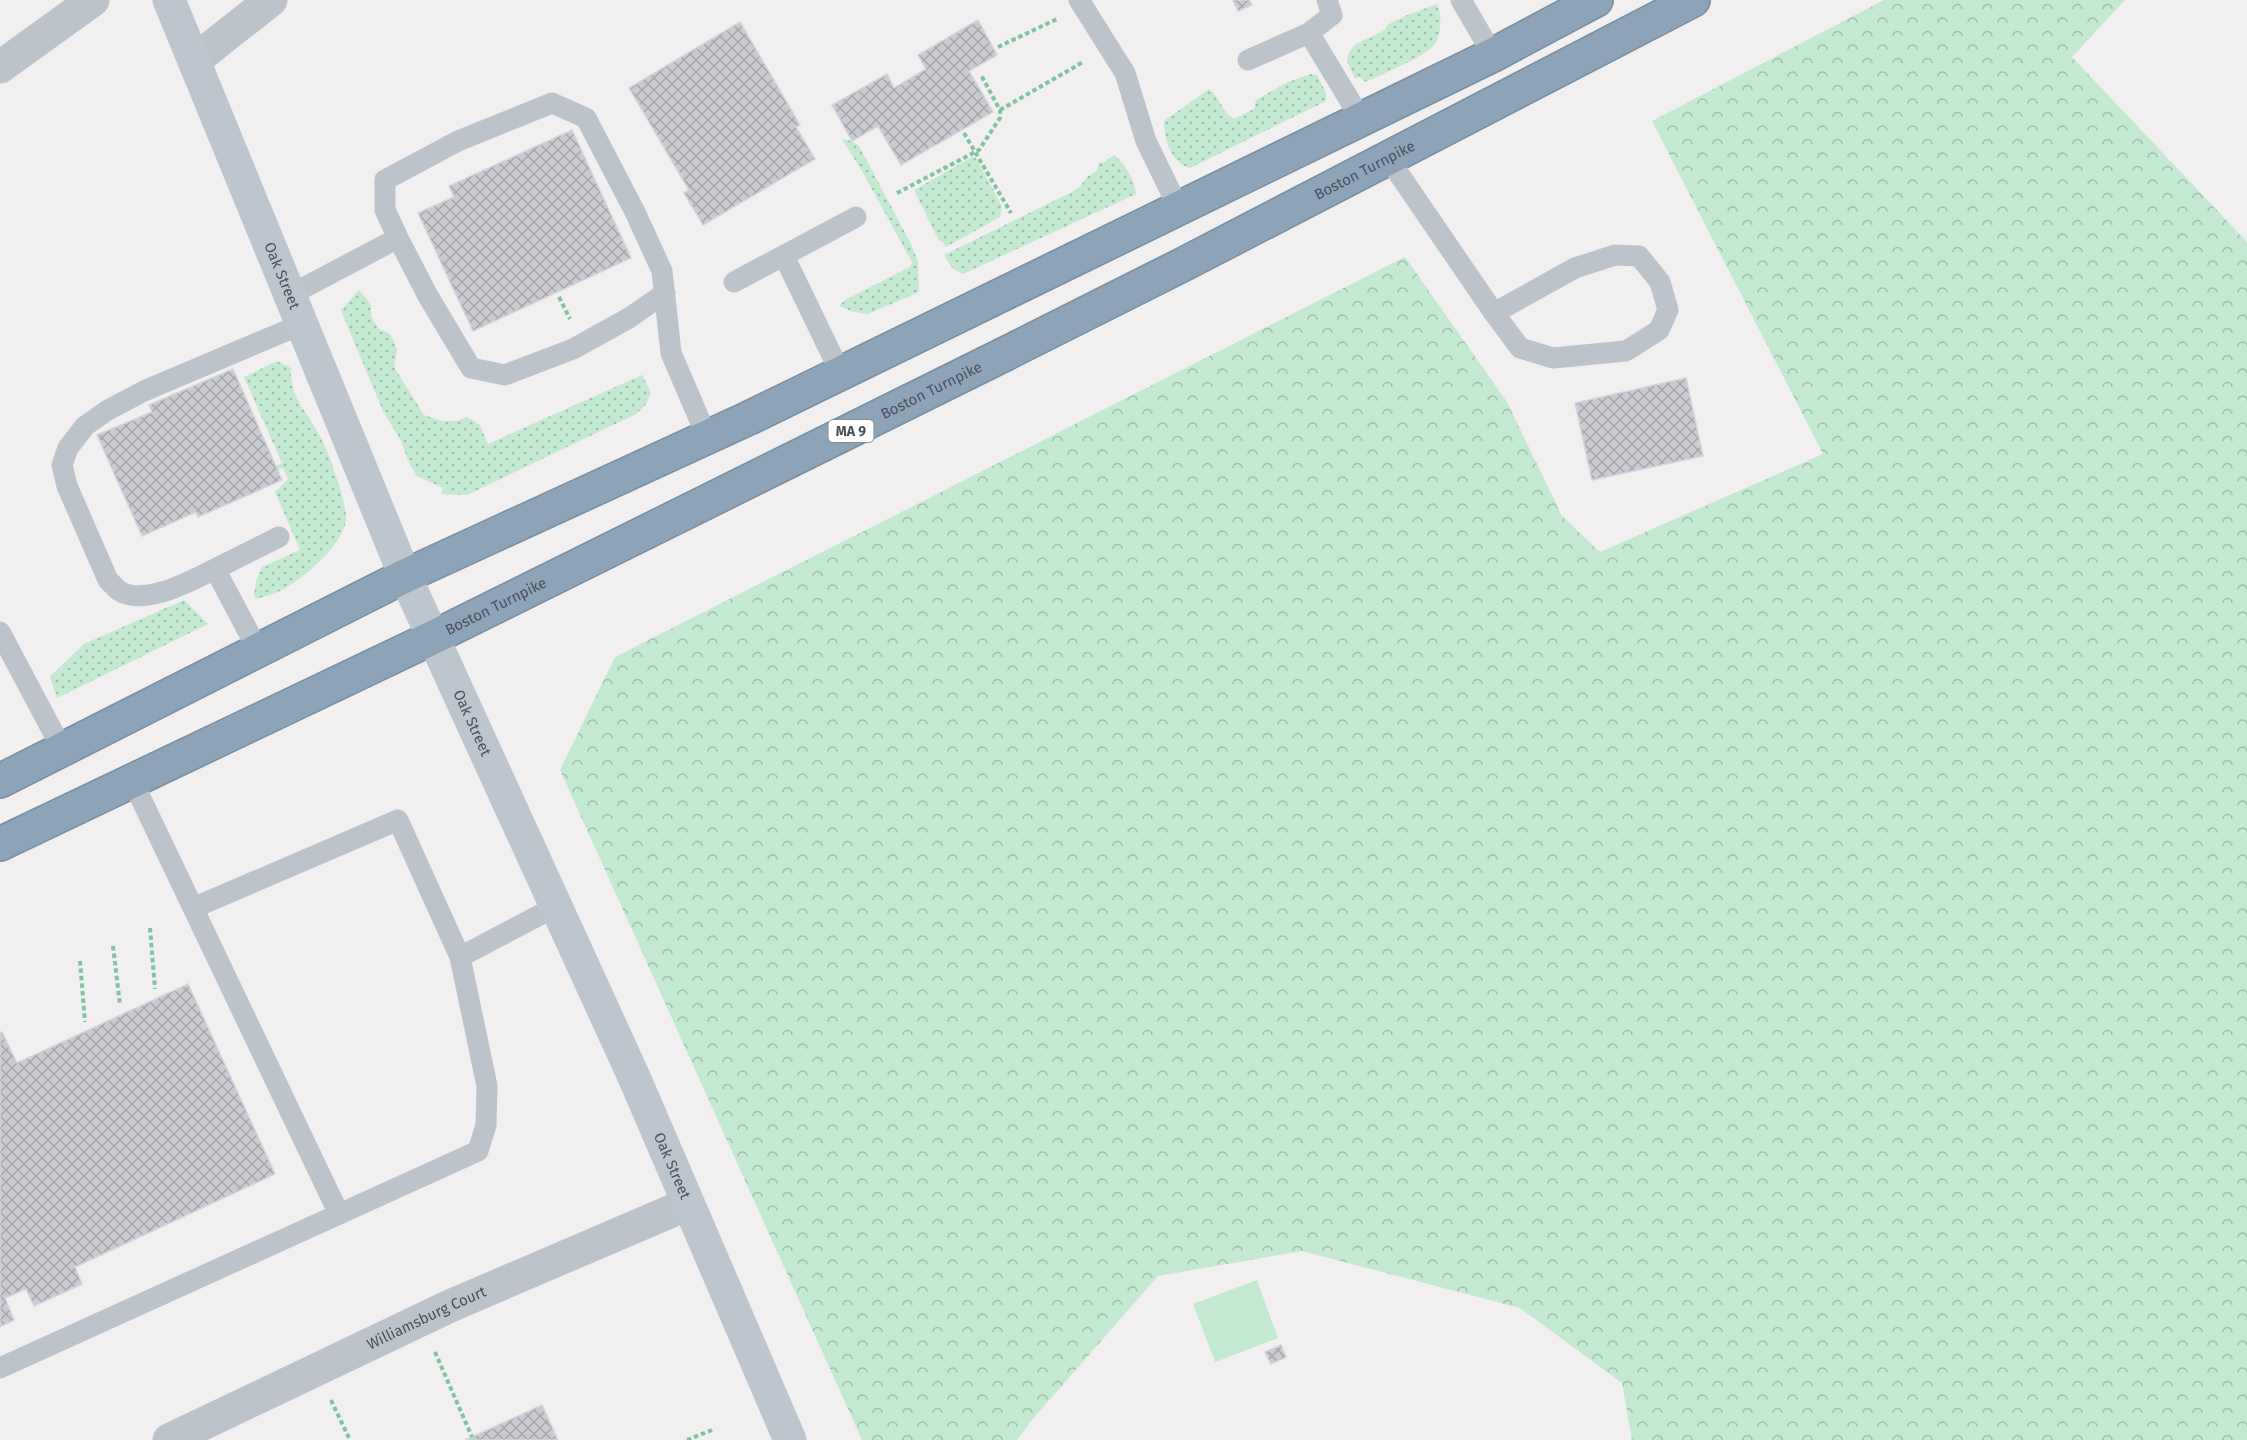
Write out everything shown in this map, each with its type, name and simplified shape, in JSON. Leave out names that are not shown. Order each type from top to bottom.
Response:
[{"type":"highway","name":"Boston Turnpike","points":[[0,844],[434,637],[1016,349],[1693,0]]},
{"type":"highway","points":[[0,781],[405,576],[841,374],[1493,55],[1589,2]]},
{"type":"street","points":[[0,67],[93,0]]},
{"type":"street","name":"Oak Street","points":[[169,0],[405,576],[634,1077],[790,1440]]},
{"type":"street","points":[[195,60],[271,0]]},
{"type":"street","name":"Williamsburg Court","points":[[169,1440],[421,1319],[688,1204]]},
{"type":"lane","points":[[1248,60],[1309,33],[1332,15],[1326,0]]},
{"type":"lane","points":[[1461,0],[1493,55]]},
{"type":"lane","points":[[1081,3],[1125,73],[1146,141],[1179,209]]},
{"type":"lane","points":[[1309,33],[1361,119]]},
{"type":"lane","points":[[664,293],[629,318],[573,349],[505,375],[471,368],[428,296],[385,210],[385,180],[458,141],[552,103],[586,118],[635,212],[662,271],[670,352],[707,437]]},
{"type":"lane","points":[[1388,158],[1494,313],[1520,348],[1552,358],[1626,351],[1659,330],[1668,310],[1660,282],[1639,256],[1615,255],[1575,268],[1494,313]]},
{"type":"lane","points":[[734,282],[856,217]]},
{"type":"lane","points":[[279,537],[165,592],[138,595],[120,591],[108,580],[67,486],[62,465],[68,448],[85,426],[108,410],[296,309],[398,238]]},
{"type":"lane","points":[[784,256],[841,374]]},
{"type":"lane","points":[[215,569],[258,650]]},
{"type":"lane","points":[[0,632],[62,749]]},
{"type":"lane","points":[[133,782],[339,1214]]},
{"type":"lane","points":[[0,1368],[478,1151],[486,1125],[487,1086],[460,957],[398,820],[193,908]]},
{"type":"lane","points":[[460,957],[555,907]]},
{"type":"path","points":[[998,47],[1081,3]]},
{"type":"path","points":[[1000,110],[1108,47]]},
{"type":"path","points":[[897,193],[979,150],[1000,118],[1000,110],[981,75]]},
{"type":"path","points":[[964,134],[1011,213]]},
{"type":"path","points":[[150,928],[155,989]]},
{"type":"path","points":[[113,946],[120,1005]]},
{"type":"path","points":[[80,961],[85,1022]]},
{"type":"path","points":[[421,1319],[472,1437]]},
{"type":"path","points":[[316,1370],[350,1440]]},
{"type":"path","points":[[687,1440],[712,1430]]},
{"type":"green space","points":[[1884,0],[2125,0],[2072,57],[2247,242],[2247,1440],[1632,1440],[1622,1383],[1520,1308],[1302,1251],[1158,1276],[1017,1440],[862,1440],[560,770],[615,657],[1405,257],[1507,402],[1562,516],[1600,552],[1823,454],[1652,121]]},
{"type":"green space","points":[[1437,4],[1440,31],[1434,45],[1413,60],[1366,82],[1359,77],[1355,79],[1347,61],[1349,52],[1356,44],[1385,30],[1387,25],[1405,16]]},
{"type":"green space","points":[[1310,74],[1317,75],[1326,93],[1326,101],[1190,168],[1173,156],[1165,135],[1164,121],[1209,89],[1234,119],[1254,109],[1256,100],[1286,83]]},
{"type":"green space","points":[[842,139],[852,141],[859,146],[918,261],[919,292],[868,314],[839,306],[845,300],[910,267],[912,262]]},
{"type":"green space","points":[[1114,155],[1129,173],[1136,194],[963,274],[953,269],[944,255],[1078,189],[1087,177],[1097,171],[1099,162],[1103,163]]},
{"type":"green space","points":[[972,157],[976,158],[1002,206],[1000,217],[946,247],[942,241],[939,241],[914,190]]},
{"type":"green space","points":[[359,290],[371,306],[371,316],[378,328],[390,334],[397,349],[394,367],[424,415],[442,421],[457,421],[467,417],[480,425],[488,444],[642,375],[651,393],[646,404],[636,414],[467,495],[441,494],[443,488],[417,476],[409,463],[401,441],[383,411],[341,310]]},
{"type":"green space","points":[[277,361],[291,368],[291,379],[296,397],[321,438],[332,465],[346,517],[344,527],[332,548],[312,569],[282,590],[256,599],[254,595],[256,581],[262,567],[300,550],[275,492],[288,479],[283,468],[277,470],[276,466],[282,463],[244,377]]},
{"type":"green space","points":[[184,600],[208,624],[57,698],[50,677],[84,644]]},
{"type":"green space","points":[[1257,1280],[1278,1338],[1215,1362],[1193,1304]]},
{"type":"building","points":[[1233,0],[1249,0],[1252,5],[1238,11]]},
{"type":"building","points":[[978,20],[997,55],[969,71],[993,112],[901,165],[878,126],[852,141],[832,105],[887,74],[894,88],[926,69],[918,55]]},
{"type":"building","points":[[740,22],[800,125],[796,127],[815,159],[703,225],[684,193],[689,190],[629,88]]},
{"type":"building","points":[[572,130],[631,258],[473,331],[418,213],[454,197],[449,186]]},
{"type":"building","points":[[233,369],[282,480],[198,517],[196,512],[142,536],[97,435],[152,412],[149,405]]},
{"type":"building","points":[[1686,378],[1703,456],[1592,480],[1575,403]]},
{"type":"building","points":[[188,984],[275,1174],[75,1267],[82,1284],[34,1306],[26,1289],[5,1298],[14,1320],[0,1327],[0,1033],[2,1032],[17,1063]]},
{"type":"building","points":[[1281,1345],[1286,1357],[1271,1364],[1265,1352]]},
{"type":"building","points":[[542,1405],[558,1440],[465,1440],[472,1437]]}]
